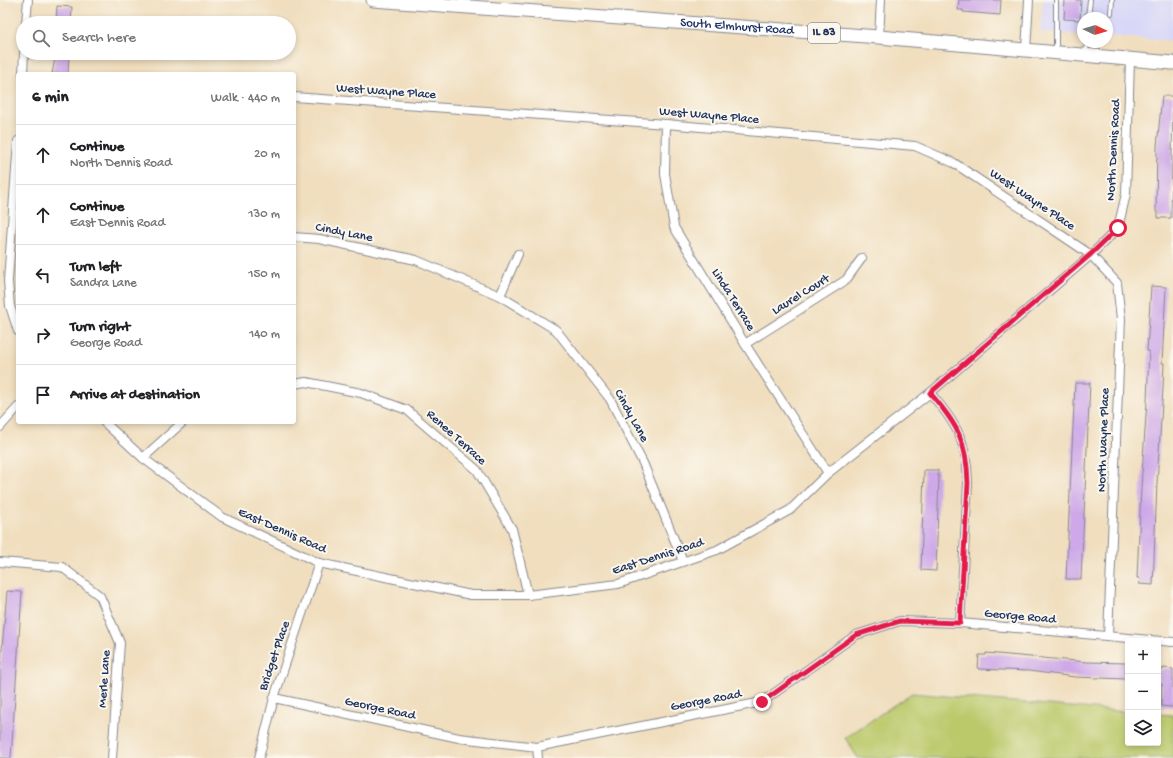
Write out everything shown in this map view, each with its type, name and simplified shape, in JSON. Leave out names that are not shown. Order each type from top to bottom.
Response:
[{"type":"main road","name":"South Elmhurst Road","points":[[373,0],[879,37],[1173,63]]},
{"type":"street","points":[[27,16],[28,0]]},
{"type":"street","points":[[879,37],[881,0]]},
{"type":"street","points":[[1026,50],[1029,0]]},
{"type":"street","name":"North Dennis Road","points":[[1091,254],[1118,228],[1126,194],[1130,59]]},
{"type":"street","points":[[23,72],[24,60]]},
{"type":"street","name":"West Wayne Place","points":[[296,97],[666,124],[916,146],[954,162],[1091,254]]},
{"type":"street","name":"Linda Terrace","points":[[666,124],[665,174],[674,227],[745,344],[828,473]]},
{"type":"street","points":[[16,168],[8,281],[10,306],[16,325]]},
{"type":"street","name":"Cindy Lane","points":[[296,238],[319,239],[416,260],[500,296],[556,330],[610,399],[643,463],[683,561]]},
{"type":"street","points":[[500,296],[518,254]]},
{"type":"street","name":"East Dennis Road","points":[[106,424],[144,458],[222,517],[319,563],[471,595],[528,595],[618,584],[717,550],[790,510],[828,473],[930,393],[1091,254]]},
{"type":"street","name":"North Wayne Place","points":[[1091,254],[1117,283],[1122,318],[1108,636]]},
{"type":"street","name":"Laurel Court","points":[[745,344],[846,280],[862,258]]},
{"type":"street","name":"Renee Terrace","points":[[296,384],[306,382],[361,393],[407,410],[477,470],[512,529],[528,595]]},
{"type":"street","points":[[930,393],[956,425],[967,461],[968,483],[960,623]]},
{"type":"street","points":[[0,427],[16,409]]},
{"type":"street","points":[[144,458],[181,424]]},
{"type":"street","name":"Merle Lane","points":[[0,562],[62,567],[100,596],[120,643],[112,758]]},
{"type":"street","name":"Bridget Place","points":[[259,758],[274,698],[319,563]]},
{"type":"street","name":"George Road","points":[[274,698],[459,738],[537,747],[762,702],[856,635],[900,621],[960,623],[1173,642]]},
{"type":"street","points":[[537,747],[538,758]]},
{"type":"lane","points":[[1056,0],[1056,53]]},
{"type":"lane","points":[[1089,12],[1090,0]]},
{"type":"lane","points":[[1111,12],[1112,0]]},
{"type":"lane","points":[[1086,55],[1087,48]]},
{"type":"shaded area","points":[[1043,0],[1173,0],[1173,41],[1113,36],[1113,12],[1077,12],[1077,35],[1040,32]]},
{"type":"green space","points":[[912,693],[1125,712],[1125,746],[1161,746],[1161,714],[1173,715],[1173,758],[858,758],[845,738]]},
{"type":"building","points":[[959,0],[1001,0],[1000,15],[963,12],[963,10],[958,10]]},
{"type":"building","points":[[1065,0],[1081,0],[1080,12],[1077,12],[1077,20],[1064,19]]},
{"type":"building","points":[[57,6],[72,7],[71,16],[56,16]]},
{"type":"building","points":[[55,60],[69,60],[68,72],[52,72]]},
{"type":"building","points":[[1162,96],[1173,96],[1171,218],[1158,218],[1158,212],[1156,212],[1157,146]]},
{"type":"building","points":[[1151,286],[1166,287],[1162,363],[1164,363],[1163,388],[1153,585],[1139,584],[1140,578],[1137,578],[1147,401],[1149,351],[1147,351]]},
{"type":"building","points":[[1075,383],[1090,383],[1081,579],[1066,579]]},
{"type":"building","points":[[924,470],[938,470],[939,476],[936,571],[921,570]]},
{"type":"building","points":[[7,591],[22,592],[11,758],[0,758],[0,672]]},
{"type":"building","points":[[986,653],[1087,662],[1125,663],[1125,679],[1075,677],[1029,671],[978,669],[979,655],[986,655]]},
{"type":"building","points":[[1163,668],[1173,669],[1173,707],[1161,706],[1161,670],[1163,670]]},
{"type":"route","points":[[762,702],[856,635],[900,621],[960,623],[968,483],[967,461],[961,437],[956,425],[949,414],[930,393],[1091,254],[1118,228]]}]
